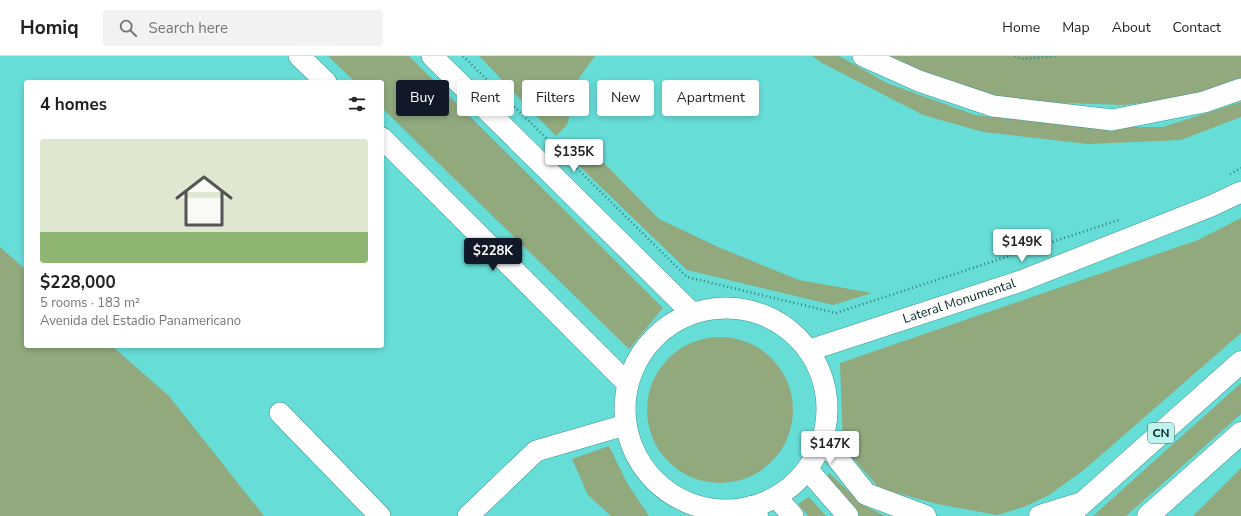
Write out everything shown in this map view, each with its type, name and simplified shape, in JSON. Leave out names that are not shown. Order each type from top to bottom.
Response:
[{"type":"highway","name":"CN","points":[[1075,510],[1241,362]]},
{"type":"highway","points":[[1148,516],[1241,433]]},
{"type":"highway","points":[[823,440],[866,494],[925,516]]},
{"type":"highway","points":[[1170,516],[1241,449]]},
{"type":"highway","points":[[1040,516],[1075,510]]},
{"type":"street","points":[[300,56],[324,80]]},
{"type":"street","points":[[863,56],[920,81],[993,106],[1112,120],[1204,102],[1241,89]]},
{"type":"street","points":[[434,57],[692,313]]},
{"type":"street","points":[[384,140],[627,383]]},
{"type":"street","name":"Lateral Monumental","points":[[810,350],[1021,281],[1241,192]]},
{"type":"street","points":[[724,307],[757,312],[787,327],[810,350],[823,378],[827,401],[828,409],[823,440],[807,469],[793,485],[754,512],[717,510],[684,502],[656,483],[636,457],[625,425],[624,404],[627,383],[637,360],[651,340],[670,324],[692,313],[724,307]]},
{"type":"street","points":[[280,413],[380,516]]},
{"type":"street","points":[[468,516],[536,451],[625,425]]},
{"type":"street","points":[[807,469],[848,516]]},
{"type":"street","points":[[776,497],[793,516]]},
{"type":"path","points":[[463,56],[687,277],[836,313],[1123,218]]},
{"type":"path","points":[[1015,56],[1021,58],[1057,56]]},
{"type":"path","points":[[1225,177],[1241,168]]},
{"type":"green space","points":[[328,56],[409,56],[433,80],[396,80],[396,116],[449,116],[449,96],[457,104],[457,116],[469,116],[663,308],[629,349],[384,110],[384,80],[353,80]]},
{"type":"green space","points":[[479,56],[595,56],[578,80],[522,80],[522,101],[514,92],[514,80],[502,80]]},
{"type":"green space","points":[[812,56],[839,56],[887,83],[975,115],[1082,127],[1163,127],[1241,102],[1241,117],[1181,140],[1088,144],[983,132],[923,115],[822,63]]},
{"type":"green space","points":[[888,56],[1241,56],[1241,82],[1206,94],[1125,105],[1008,101],[914,71]]},
{"type":"green space","points":[[537,116],[569,116],[567,125],[556,136]]},
{"type":"green space","points":[[590,149],[659,219],[718,247],[799,280],[872,293],[833,305],[687,270],[574,161]]},
{"type":"green space","points":[[1241,218],[1241,333],[1085,469],[1049,495],[1024,507],[997,515],[937,504],[879,488],[843,447],[840,363],[1198,240]]},
{"type":"green space","points":[[0,247],[24,268],[24,348],[114,348],[169,396],[264,516],[0,516]]},
{"type":"green space","points":[[713,337],[727,337],[755,345],[767,353],[777,363],[788,382],[792,396],[792,424],[785,445],[777,457],[767,467],[748,478],[727,483],[713,483],[685,475],[673,467],[663,457],[652,438],[647,417],[647,403],[655,375],[663,363],[673,353],[692,342]]},
{"type":"green space","points":[[1241,383],[1241,414],[1126,516],[1093,516]]},
{"type":"green space","points":[[609,446],[627,483],[649,516],[611,516],[588,495],[572,459]]},
{"type":"green space","points":[[1241,468],[1241,516],[1193,516]]},
{"type":"green space","points":[[829,473],[863,505],[885,516],[859,516],[826,479]]},
{"type":"green space","points":[[809,497],[826,516],[808,516],[798,504]]}]
